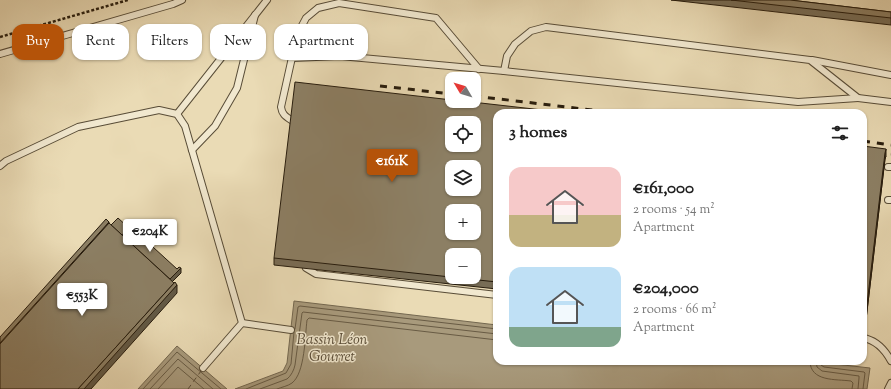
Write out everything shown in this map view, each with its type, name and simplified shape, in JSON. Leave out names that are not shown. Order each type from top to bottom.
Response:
[{"type":"lane","points":[[0,54],[173,4],[182,0]]},
{"type":"lane","points":[[177,114],[267,0]]},
{"type":"lane","points":[[303,24],[306,18],[318,8],[339,3],[436,18],[479,69]]},
{"type":"lane","points":[[192,150],[215,126],[237,88],[255,15]]},
{"type":"lane","points":[[504,70],[507,56],[515,44],[531,32],[546,27],[810,60],[891,75]]},
{"type":"lane","points":[[368,59],[504,70],[798,102],[858,98],[891,102]]},
{"type":"lane","points":[[291,120],[282,113],[280,107],[292,60]]},
{"type":"lane","points":[[810,60],[858,98]]},
{"type":"lane","points":[[0,166],[6,160],[78,127],[159,110],[177,114],[185,126],[242,323]]},
{"type":"lane","points":[[306,268],[316,274],[493,296]]},
{"type":"lane","points":[[242,323],[291,330]]},
{"type":"lane","points":[[203,368],[242,323]]},
{"type":"lane","points":[[867,339],[885,350],[891,361]]},
{"type":"lane","points":[[888,389],[891,383]]},
{"type":"path","points":[[0,37],[128,0]]},
{"type":"water","name":"Bassin Léon Gourret","points":[[294,301],[493,325],[493,365],[843,365],[870,368],[867,389],[235,389],[283,371],[287,363]]},
{"type":"water","points":[[177,346],[227,389],[138,389]]},
{"type":"building","points":[[731,0],[790,0],[891,12],[891,18]]},
{"type":"building","points":[[295,82],[445,99],[445,108],[481,108],[481,103],[534,109],[493,109],[493,282],[481,280],[481,248],[445,248],[445,276],[274,258]]},
{"type":"building","points":[[867,147],[886,149],[867,304]]},
{"type":"building","points":[[118,218],[129,228],[122,235],[111,225]]},
{"type":"building","points":[[106,219],[109,222],[0,343],[0,337]]},
{"type":"building","points":[[109,223],[174,283],[78,389],[0,389],[0,344]]},
{"type":"building","points":[[130,226],[177,269],[179,267],[181,268],[170,279],[122,235]]},
{"type":"building","points":[[175,282],[177,285],[84,389],[78,389]]},
{"type":"ferry route","points":[[188,389],[201,371]]},
{"type":"railway","points":[[380,86],[445,93]]},
{"type":"railway","points":[[481,97],[583,109]]},
{"type":"railway","points":[[867,142],[891,145]]},
{"type":"railway","points":[[867,151],[891,154]]}]
